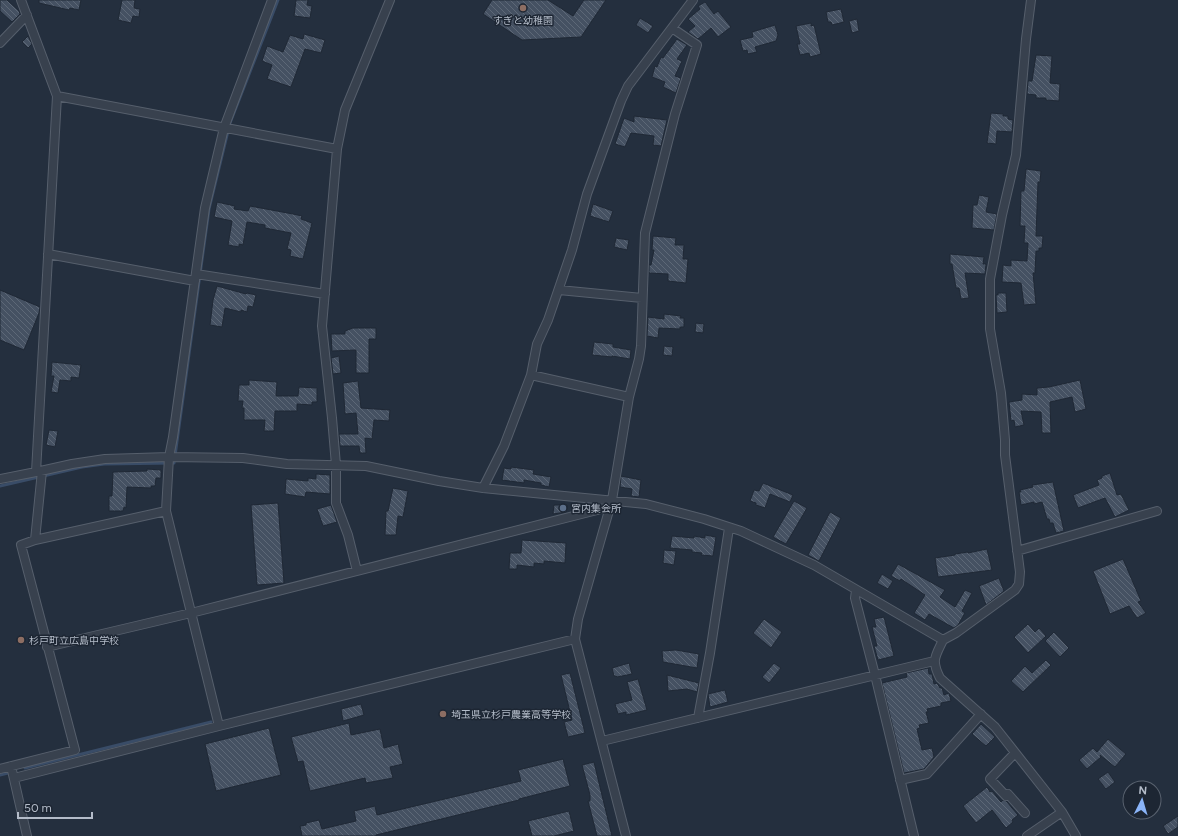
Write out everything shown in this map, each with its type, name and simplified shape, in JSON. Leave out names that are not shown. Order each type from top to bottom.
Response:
[{"type":"street","points":[[21,0],[57,96],[35,540]]},
{"type":"street","points":[[219,726],[166,511],[169,457],[205,208],[224,128],[272,0]]},
{"type":"street","points":[[357,571],[348,535],[336,503],[336,465],[330,392],[322,326],[337,148],[345,110],[390,0]]},
{"type":"street","points":[[483,488],[504,446],[531,375],[537,344],[559,290],[572,250],[587,194],[621,101],[628,86],[693,0]]},
{"type":"street","points":[[1031,0],[1026,39],[1016,155],[1002,215],[990,279],[989,304],[990,330],[1000,393],[1005,440],[1005,455],[1020,572],[1019,584],[1015,590],[956,633],[943,640],[934,661],[940,678],[995,727],[1062,812],[1076,836]]},
{"type":"street","points":[[0,43],[27,15]]},
{"type":"street","points":[[626,836],[575,639],[578,619],[610,503],[629,397],[639,359],[641,346],[645,234],[675,114],[697,45],[672,28]]},
{"type":"street","points":[[57,96],[337,148]]},
{"type":"street","points":[[48,254],[196,278],[325,294]]},
{"type":"street","points":[[559,290],[642,298]]},
{"type":"street","points":[[531,375],[629,397]]},
{"type":"street","points":[[0,479],[72,464],[105,459],[169,457],[242,458],[287,464],[366,466],[439,481],[483,488],[610,503],[646,504],[704,519],[741,531],[814,565],[943,640]]},
{"type":"street","points":[[47,647],[191,613],[357,571],[610,503]]},
{"type":"street","points":[[0,769],[75,750],[21,545],[35,540],[166,511]]},
{"type":"street","points":[[1017,550],[1157,511]]},
{"type":"street","points":[[698,718],[710,653],[729,528]]},
{"type":"street","points":[[856,590],[854,598],[875,675],[914,836]]},
{"type":"street","points":[[14,778],[575,639]]},
{"type":"street","points":[[602,741],[934,661]]},
{"type":"street","points":[[900,780],[927,774],[981,714]]},
{"type":"street","points":[[1015,753],[990,779],[1006,796],[1008,794],[1024,813]]},
{"type":"street","points":[[11,766],[27,836]]},
{"type":"street","points":[[1027,836],[1062,812]]},
{"type":"building","points":[[0,0],[7,0],[19,11],[20,14],[12,22],[0,11]]},
{"type":"building","points":[[39,0],[81,0],[79,10],[70,8],[69,10],[39,3]]},
{"type":"building","points":[[122,0],[135,0],[134,8],[140,9],[139,17],[133,16],[131,23],[118,20]]},
{"type":"building","points":[[296,0],[308,0],[307,5],[312,6],[310,18],[294,16]]},
{"type":"building","points":[[492,0],[548,0],[573,16],[584,0],[606,0],[581,37],[522,40],[483,14]]},
{"type":"building","points":[[705,2],[714,14],[718,11],[731,27],[718,37],[711,28],[698,39],[688,32],[695,26],[688,19],[700,9],[698,6]]},
{"type":"building","points":[[841,9],[844,22],[832,25],[831,22],[828,22],[826,12]]},
{"type":"building","points":[[640,18],[653,26],[648,33],[636,25]]},
{"type":"building","points":[[857,19],[859,31],[852,33],[849,21]]},
{"type":"building","points":[[811,23],[811,26],[814,25],[821,54],[810,57],[809,53],[800,55],[797,44],[800,44],[796,26]]},
{"type":"building","points":[[775,25],[778,35],[776,41],[755,47],[757,52],[748,54],[747,50],[743,51],[740,40],[753,37],[752,32]]},
{"type":"building","points":[[304,34],[325,40],[321,53],[305,49],[291,87],[267,79],[272,65],[262,61],[267,46],[283,52],[290,35],[303,39]]},
{"type":"building","points":[[28,36],[32,44],[28,48],[22,42]]},
{"type":"building","points":[[677,39],[687,45],[677,59],[682,61],[675,76],[681,78],[676,93],[663,87],[665,82],[652,77],[655,66],[657,67],[661,57],[663,58]]},
{"type":"building","points":[[1036,55],[1052,56],[1050,83],[1060,84],[1059,101],[1046,100],[1046,98],[1036,98],[1036,95],[1027,94],[1028,81],[1032,81]]},
{"type":"building","points":[[991,113],[1003,114],[1003,116],[1008,116],[1008,119],[1013,120],[1012,132],[997,131],[996,144],[987,143]]},
{"type":"building","points":[[634,116],[667,120],[661,146],[653,145],[654,136],[631,133],[625,147],[615,144],[624,118],[634,122]]},
{"type":"building","points":[[1026,169],[1041,171],[1040,182],[1038,182],[1036,236],[1043,236],[1042,248],[1039,248],[1039,251],[1036,251],[1035,273],[1033,273],[1036,304],[1024,305],[1021,283],[1002,282],[1003,265],[1011,266],[1011,260],[1027,261],[1028,243],[1024,243],[1025,226],[1020,226],[1021,191],[1024,191]]},
{"type":"building","points":[[979,195],[989,197],[986,212],[997,214],[994,230],[972,228],[973,205],[977,205]]},
{"type":"building","points":[[217,202],[235,206],[234,209],[248,211],[250,206],[302,216],[301,219],[312,223],[303,259],[290,256],[291,250],[287,249],[291,233],[265,228],[265,225],[247,222],[243,245],[239,244],[239,247],[228,245],[232,221],[214,217]]},
{"type":"building","points":[[593,204],[613,211],[609,222],[590,216]]},
{"type":"building","points":[[653,236],[676,238],[675,245],[684,245],[683,259],[688,259],[686,283],[668,281],[668,274],[649,273],[649,265],[651,265],[654,250],[652,250]]},
{"type":"building","points":[[616,238],[629,240],[627,250],[614,247]]},
{"type":"building","points":[[950,254],[984,257],[983,264],[986,264],[985,274],[965,273],[969,298],[961,299],[959,288],[956,288],[952,264],[950,264]]},
{"type":"building","points":[[217,286],[246,294],[256,295],[253,307],[248,306],[247,312],[225,308],[222,327],[210,325],[213,300]]},
{"type":"building","points":[[0,290],[40,307],[24,350],[0,340]]},
{"type":"building","points":[[998,293],[1006,293],[1007,312],[997,313],[996,295],[998,295]]},
{"type":"building","points":[[664,314],[681,316],[680,318],[684,318],[684,327],[680,327],[680,329],[659,328],[658,338],[647,336],[648,317],[664,319]]},
{"type":"building","points":[[696,323],[704,324],[703,333],[695,332]]},
{"type":"building","points":[[353,328],[376,328],[376,339],[369,339],[369,373],[356,373],[356,350],[332,351],[331,334],[345,334],[345,331]]},
{"type":"building","points":[[594,342],[613,344],[613,347],[631,350],[630,359],[592,355]]},
{"type":"building","points":[[664,346],[673,347],[672,356],[663,355]]},
{"type":"building","points":[[339,356],[341,373],[333,374],[331,358]]},
{"type":"building","points":[[52,362],[81,365],[79,378],[71,377],[71,381],[60,380],[58,393],[51,392],[54,376],[51,376]]},
{"type":"building","points":[[249,380],[277,382],[276,396],[298,396],[299,387],[317,388],[317,402],[312,402],[312,405],[297,404],[297,411],[275,411],[274,431],[264,431],[265,420],[244,420],[244,408],[242,408],[243,401],[238,401],[239,385],[249,385]]},
{"type":"building","points":[[1080,380],[1086,409],[1075,412],[1072,397],[1050,402],[1051,433],[1042,433],[1041,412],[1021,411],[1024,425],[1015,427],[1014,420],[1011,421],[1009,402],[1022,400],[1022,394],[1037,395],[1037,388],[1049,387]]},
{"type":"building","points":[[358,381],[361,408],[390,410],[389,421],[374,420],[372,439],[365,438],[366,453],[360,453],[359,446],[340,446],[339,434],[358,434],[356,413],[345,414],[343,383]]},
{"type":"building","points":[[49,430],[58,431],[55,447],[46,445]]},
{"type":"building","points":[[511,467],[534,470],[533,474],[551,477],[549,487],[541,485],[541,483],[524,480],[524,483],[502,480],[504,468],[511,469]]},
{"type":"building","points":[[147,469],[161,470],[161,478],[156,478],[155,486],[151,486],[151,488],[127,487],[126,508],[124,507],[123,511],[109,511],[109,496],[112,496],[113,472],[147,471]]},
{"type":"building","points":[[1110,473],[1117,495],[1121,494],[1129,510],[1115,517],[1105,498],[1078,508],[1073,495],[1099,485],[1097,480]]},
{"type":"building","points":[[316,474],[330,475],[330,494],[306,492],[305,497],[285,494],[286,479],[308,481],[308,478],[316,479]]},
{"type":"building","points":[[621,476],[641,480],[639,497],[631,496],[632,489],[620,487]]},
{"type":"building","points":[[1053,482],[1064,531],[1056,533],[1053,523],[1050,523],[1049,519],[1047,519],[1042,502],[1021,505],[1019,492],[1021,492],[1020,490],[1033,487],[1032,485]]},
{"type":"building","points":[[763,483],[793,495],[790,502],[770,494],[765,508],[750,501],[754,490],[759,491]]},
{"type":"building","points":[[393,488],[408,491],[403,517],[398,516],[396,535],[385,535],[386,511],[388,511]]},
{"type":"building","points":[[794,501],[807,508],[786,544],[773,537]]},
{"type":"building","points":[[278,503],[284,583],[257,585],[251,505]]},
{"type":"building","points":[[331,505],[337,522],[323,526],[317,509]]},
{"type":"building","name":"宮内集会所","points":[[554,505],[567,505],[566,512],[553,514]]},
{"type":"building","points":[[830,512],[841,518],[819,561],[808,555]]},
{"type":"building","points":[[705,535],[716,537],[713,556],[701,555],[702,553],[692,552],[692,550],[670,548],[672,536],[694,538],[694,536],[705,538]]},
{"type":"building","points":[[522,540],[566,543],[565,563],[544,561],[544,564],[534,563],[534,567],[517,565],[517,569],[509,569],[510,553],[521,553]]},
{"type":"building","points":[[987,549],[992,570],[938,577],[935,558]]},
{"type":"building","points":[[664,550],[676,551],[674,565],[663,563]]},
{"type":"building","points":[[1123,559],[1141,601],[1138,602],[1146,613],[1137,618],[1129,606],[1110,614],[1093,571]]},
{"type":"building","points":[[898,564],[945,590],[940,597],[955,607],[965,590],[972,593],[962,611],[965,613],[958,625],[954,628],[929,614],[925,620],[914,613],[925,595],[901,579],[900,581],[891,576]]},
{"type":"building","points":[[882,574],[893,581],[888,589],[877,583]]},
{"type":"building","points":[[999,578],[1004,591],[986,605],[979,586]]},
{"type":"building","points":[[884,617],[894,656],[878,660],[874,646],[877,646],[872,627],[876,627],[874,619]]},
{"type":"building","points":[[764,619],[782,632],[771,648],[753,633]]},
{"type":"building","points":[[1028,624],[1035,632],[1039,628],[1046,636],[1028,653],[1014,637]]},
{"type":"building","points":[[1054,632],[1069,648],[1060,657],[1045,641]]},
{"type":"building","points":[[676,650],[699,654],[697,668],[663,662],[662,651]]},
{"type":"building","points":[[1046,660],[1051,665],[1023,692],[1011,681],[1025,666],[1032,673]]},
{"type":"building","points":[[629,663],[632,674],[617,677],[614,676],[612,668]]},
{"type":"building","points":[[774,663],[781,668],[769,683],[762,677]]},
{"type":"building","points":[[928,668],[929,674],[932,674],[934,684],[937,683],[940,688],[942,688],[944,695],[949,693],[951,701],[941,703],[941,706],[927,709],[928,712],[926,712],[929,723],[919,725],[920,728],[917,729],[922,750],[932,748],[934,757],[924,769],[904,773],[882,683],[907,677],[906,673]]},
{"type":"building","points":[[570,673],[585,733],[568,737],[564,722],[572,720],[561,675]]},
{"type":"building","points":[[667,675],[699,683],[697,692],[687,689],[668,691]]},
{"type":"building","points":[[638,679],[647,710],[626,715],[626,712],[618,714],[615,704],[632,700],[627,682]]},
{"type":"building","points":[[725,690],[728,702],[710,707],[708,694]]},
{"type":"building","points":[[361,704],[364,715],[343,721],[341,709]]},
{"type":"building","points":[[349,723],[351,735],[380,729],[384,748],[398,744],[403,764],[390,767],[393,778],[366,783],[365,778],[310,791],[303,761],[298,762],[291,737]]},
{"type":"building","points":[[981,724],[995,737],[986,746],[972,734]]},
{"type":"building","points":[[269,728],[281,775],[216,791],[205,744]]},
{"type":"building","points":[[1108,739],[1126,754],[1115,767],[1100,755],[1101,757],[1087,769],[1079,760],[1093,748],[1097,752]]},
{"type":"building","points":[[563,759],[570,786],[376,836],[302,836],[300,826],[306,825],[306,823],[319,820],[322,829],[356,821],[354,811],[375,806],[377,815],[521,781],[518,770]]},
{"type":"building","points":[[594,762],[612,836],[597,836],[588,801],[590,801],[590,795],[582,765]]},
{"type":"building","points":[[1108,772],[1115,782],[1106,789],[1098,779]]},
{"type":"building","points":[[987,787],[990,792],[992,791],[1001,802],[1003,800],[1006,801],[1018,815],[1006,828],[992,810],[976,823],[963,806]]},
{"type":"building","points":[[569,811],[574,831],[554,836],[532,836],[528,821]]},
{"type":"building","points":[[1178,816],[1178,827],[1168,834],[1163,826]]},
{"type":"waterway","points":[[0,486],[82,467],[104,464],[174,463],[209,209],[230,123],[278,0]]},
{"type":"waterway","points":[[25,768],[211,722]]},
{"type":"waterway","points":[[0,775],[8,773]]},
{"type":"place","name":"すぎと幼稚園","points":[[523,8]]},
{"type":"place","name":"宮内集会所","points":[[563,508]]},
{"type":"place","name":"杉戸町立広島中学校","points":[[21,640]]},
{"type":"place","name":"埼玉県立杉戸農業高等学校","points":[[443,714]]}]
